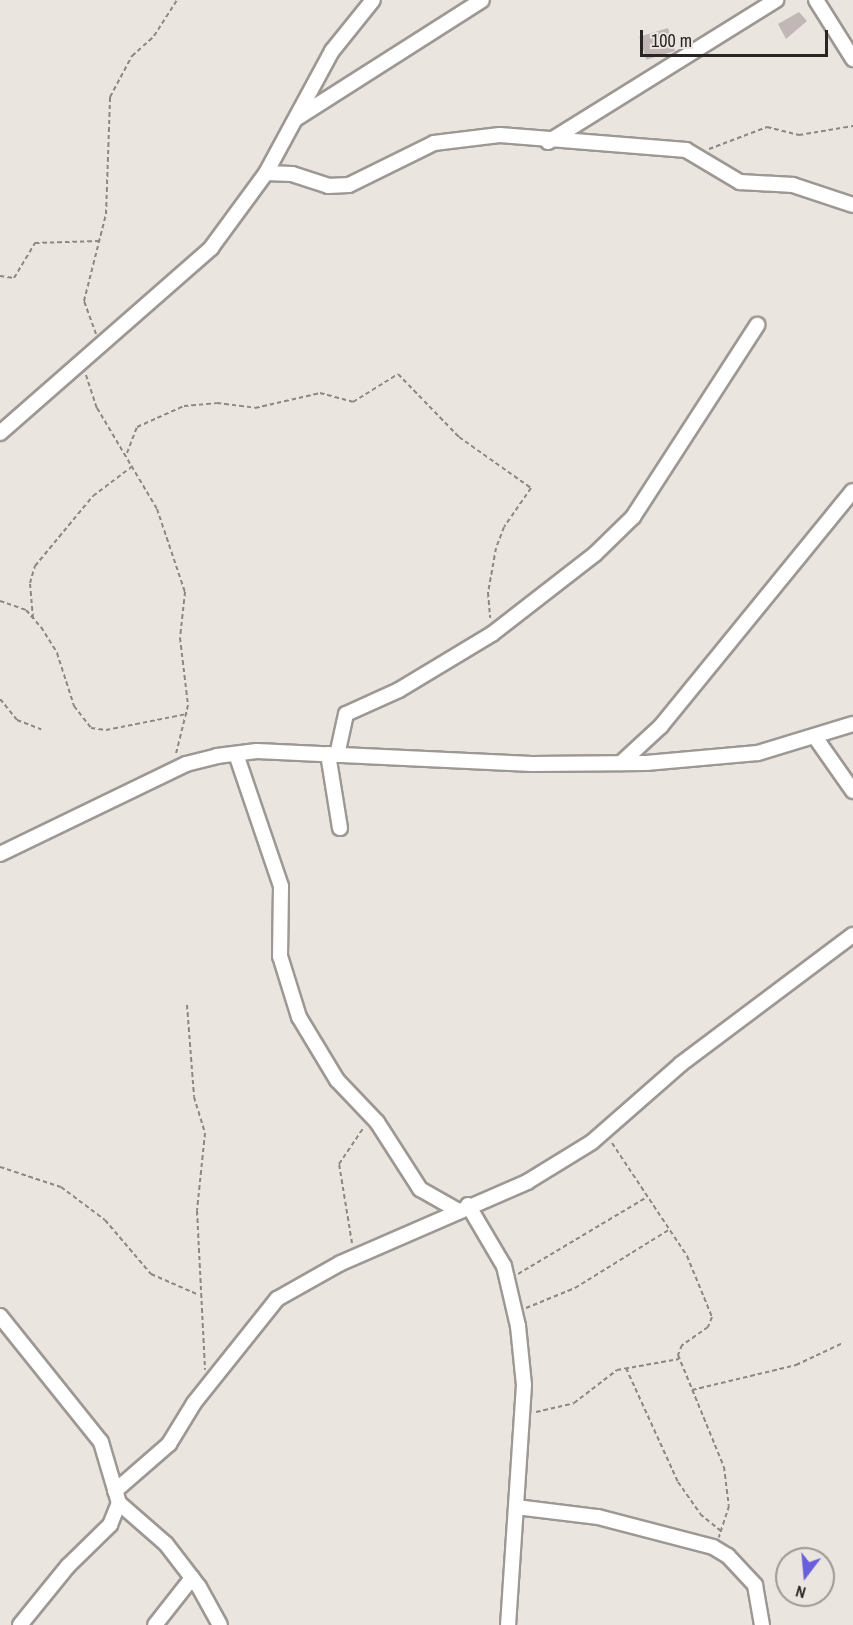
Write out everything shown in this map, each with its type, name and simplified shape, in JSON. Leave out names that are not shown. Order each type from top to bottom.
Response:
[{"type":"street","points":[[0,433],[82,365],[196,264],[266,173],[332,51],[373,0]]},
{"type":"street","points":[[297,119],[482,0]]},
{"type":"street","points":[[548,142],[776,0]]},
{"type":"street","points":[[816,0],[853,59]]},
{"type":"street","points":[[266,173],[292,174],[338,186],[366,178],[434,142],[480,135],[548,142],[686,150],[740,182],[793,185],[853,205]]},
{"type":"street","points":[[340,828],[333,754],[346,714],[399,690],[492,634],[595,554],[633,517],[757,325]]},
{"type":"street","points":[[621,763],[661,726],[853,490]]},
{"type":"street","points":[[0,854],[171,771],[236,754],[333,754],[532,764],[621,763],[717,758],[815,737],[853,724]]},
{"type":"street","points":[[815,737],[853,791]]},
{"type":"street","points":[[236,754],[281,886],[278,944],[291,998],[338,1080],[369,1113],[420,1189],[462,1208],[491,1238],[507,1279],[515,1312],[524,1385],[508,1625]]},
{"type":"street","points":[[20,1625],[68,1566],[110,1525],[117,1497],[169,1444],[208,1385],[277,1299],[357,1256],[462,1208],[527,1182],[604,1131],[681,1064],[853,935]]},
{"type":"street","points":[[0,1316],[101,1442],[117,1497],[166,1544],[192,1578],[220,1625]]},
{"type":"street","points":[[516,1507],[598,1517],[713,1547],[728,1556],[755,1585],[762,1625]]},
{"type":"street","points":[[155,1625],[192,1578]]},
{"type":"path","points":[[104,346],[84,301],[99,241],[111,163],[110,97],[132,56],[154,36],[177,0]]},
{"type":"path","points":[[686,150],[718,148],[767,127],[799,135],[853,126]]},
{"type":"path","points":[[0,276],[14,278],[35,243],[99,241]]},
{"type":"path","points":[[82,365],[97,408],[134,465],[164,525],[186,592],[180,638],[187,714],[171,771]]},
{"type":"path","points":[[127,453],[137,428],[184,406],[217,403],[255,408],[320,393],[354,402],[398,374],[459,436],[531,488],[504,527],[491,567],[492,634]]},
{"type":"path","points":[[33,618],[30,583],[36,567],[93,496],[134,465]]},
{"type":"path","points":[[0,602],[14,604],[33,618],[57,653],[76,712],[91,728],[106,730],[187,714]]},
{"type":"path","points":[[0,699],[17,720],[41,729]]},
{"type":"path","points":[[187,1005],[194,1097],[205,1133],[197,1194],[199,1295],[208,1385]]},
{"type":"path","points":[[357,1256],[339,1164],[358,1139],[369,1113]]},
{"type":"path","points":[[604,1131],[687,1256],[712,1317],[708,1327],[682,1345],[679,1359],[706,1415],[724,1467],[729,1506],[722,1532],[713,1547]]},
{"type":"path","points":[[0,1167],[61,1187],[105,1220],[151,1274],[199,1295]]},
{"type":"path","points":[[507,1279],[648,1197]]},
{"type":"path","points":[[515,1312],[574,1288],[670,1229]]},
{"type":"path","points":[[692,1390],[796,1365],[843,1343]]},
{"type":"path","points":[[523,1415],[574,1403],[626,1368],[679,1359]]},
{"type":"path","points":[[626,1368],[678,1482],[700,1514],[722,1532]]},
{"type":"building","points":[[799,12],[807,21],[786,39],[778,24]]},
{"type":"building","points":[[668,28],[675,51],[646,60],[639,37]]}]
